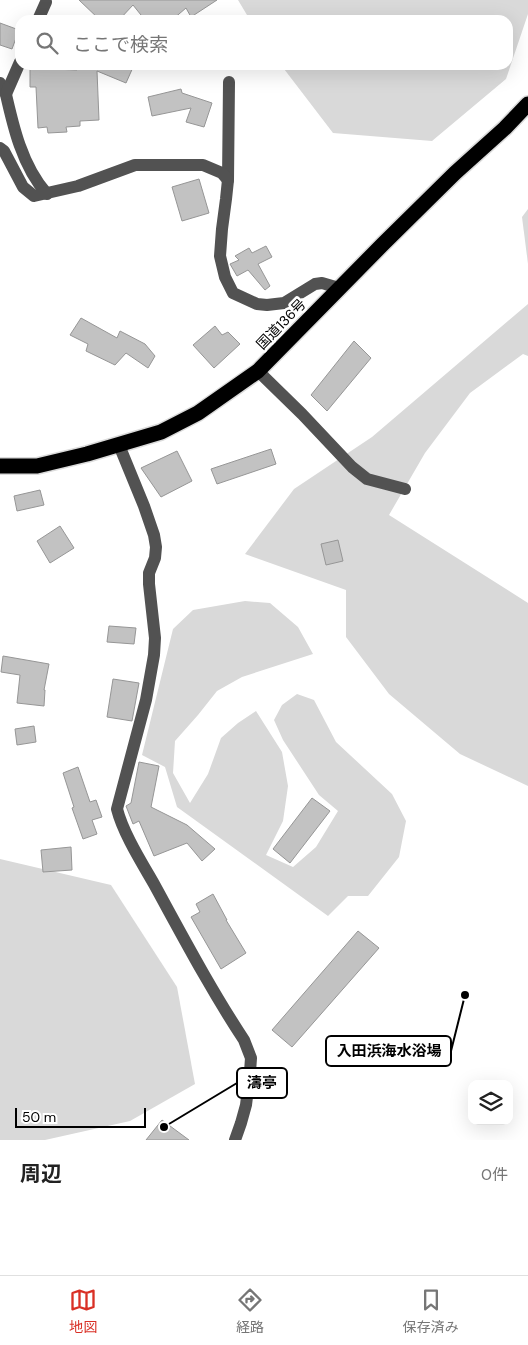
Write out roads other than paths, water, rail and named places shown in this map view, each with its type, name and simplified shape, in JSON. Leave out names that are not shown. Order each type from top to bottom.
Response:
[{"type":"highway","name":"国道136号","points":[[0,466],[37,466],[87,454],[161,432],[198,413],[258,371],[442,186],[528,104]]},
{"type":"street","points":[[40,15],[46,2]]},
{"type":"street","points":[[15,70],[3,89],[21,150],[39,185],[47,194]]},
{"type":"street","points":[[229,82],[228,180],[220,256],[224,277],[233,293],[256,304],[284,303],[315,284],[322,283],[339,288]]},
{"type":"street","points":[[0,148],[4,151],[24,187],[34,196],[78,186],[135,165],[203,165],[222,173],[228,180]]},
{"type":"street","points":[[258,371],[302,414],[352,468],[367,479],[405,489]]},
{"type":"street","points":[[119,445],[144,506],[156,547],[155,558],[149,573],[155,638],[154,655],[146,700],[116,809],[130,840],[196,963],[244,1040],[251,1058],[246,1104],[235,1140]]},
{"type":"place","name":"入田浜海水浴場","points":[[465,995]]},
{"type":"place","name":"濤亭","points":[[164,1127]]}]
